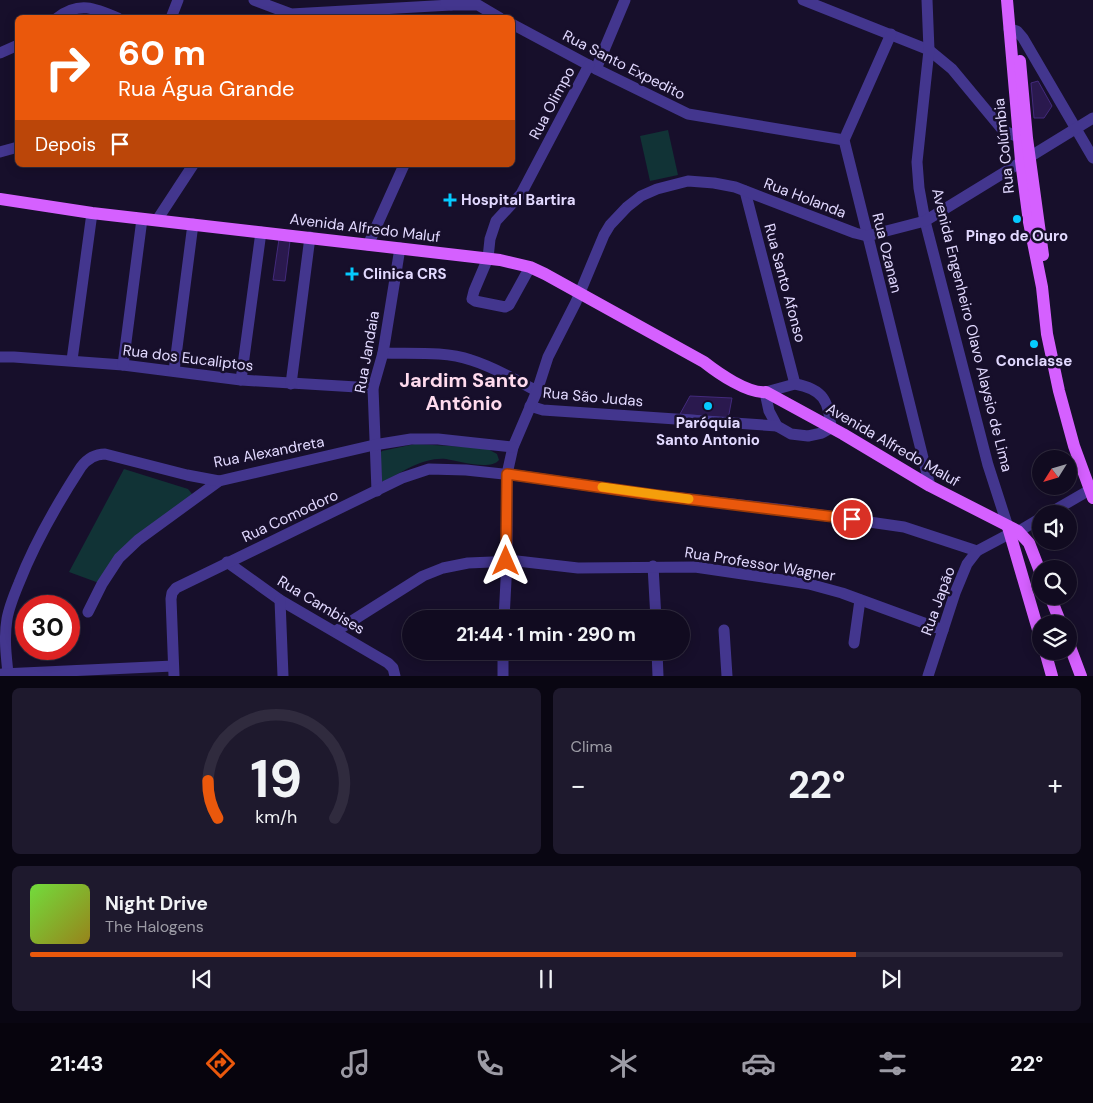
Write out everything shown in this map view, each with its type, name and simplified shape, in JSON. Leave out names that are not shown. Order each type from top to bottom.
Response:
[{"type":"main road","name":"Rua Colúmbia","points":[[1007,0],[1013,30],[1026,155],[1029,222],[1042,288],[1047,334],[1059,391],[1074,446],[1092,492]]},
{"type":"main road","name":"Rua Colúmbia","points":[[1012,0],[1018,137],[1026,155]]},
{"type":"main road","name":"Avenida Alfredo Maluf","points":[[0,199],[92,213],[488,258],[530,268],[580,292],[704,362],[718,365],[1011,531]]},
{"type":"main road","name":"Avenida Engenheiro Olavo Alaysio de Lima","points":[[1011,531],[1029,542],[1036,560]]},
{"type":"main road","name":"Avenida Engenheiro Olavo Alaysio de Lima","points":[[1011,531],[1034,615]]},
{"type":"main road","points":[[1047,660],[1052,676]]},
{"type":"main road","points":[[1075,660],[1081,676]]},
{"type":"street","points":[[58,15],[63,0]]},
{"type":"street","points":[[171,15],[178,0]]},
{"type":"street","points":[[254,0],[288,15]]},
{"type":"street","points":[[440,0],[451,5]]},
{"type":"street","name":"Rua Olimpo","points":[[530,268],[509,304],[505,307],[500,308],[475,302],[472,299],[488,258],[490,239],[496,221],[521,194],[592,67],[625,0]]},
{"type":"street","points":[[803,0],[930,50],[952,69],[1001,128],[1018,137]]},
{"type":"street","name":"Avenida Engenheiro Olavo Alaysio de Lima","points":[[927,0],[930,50],[917,162],[919,188],[925,221],[988,465],[1011,531]]},
{"type":"street","points":[[305,15],[479,3],[496,15]]},
{"type":"street","points":[[473,15],[479,3]]},
{"type":"street","points":[[61,15],[72,9],[84,7],[97,9],[111,15]]},
{"type":"street","name":"Rua Santo Expedito","points":[[515,26],[592,67],[688,114],[844,140]]},
{"type":"street","points":[[1013,30],[1023,38],[1093,158]]},
{"type":"street","points":[[844,140],[891,34]]},
{"type":"street","points":[[0,53],[15,46]]},
{"type":"street","points":[[867,236],[925,221],[1026,155],[1093,118]]},
{"type":"street","name":"Rua Ozanan","points":[[844,140],[930,486]]},
{"type":"street","points":[[0,152],[15,148]]},
{"type":"street","points":[[156,220],[192,167]]},
{"type":"street","points":[[368,245],[403,167]]},
{"type":"street","name":"Rua Holanda","points":[[580,292],[598,248],[610,225],[627,207],[641,196],[657,189],[688,181],[714,182],[745,191],[867,236]]},
{"type":"street","name":"Rua Santo Afonso","points":[[745,191],[795,384]]},
{"type":"street","points":[[72,360],[92,213]]},
{"type":"street","points":[[122,365],[142,219]]},
{"type":"street","points":[[174,371],[193,224]]},
{"type":"street","points":[[241,380],[261,232]]},
{"type":"street","points":[[291,384],[310,237]]},
{"type":"street","name":"Rua Jandaia","points":[[376,491],[373,388],[383,353],[400,248]]},
{"type":"street","name":"Rua São Judas","points":[[580,292],[548,357],[537,392],[530,406],[543,410],[777,426],[791,434],[801,436],[815,435],[831,428]]},
{"type":"street","points":[[383,353],[447,355],[470,359],[484,364],[537,392]]},
{"type":"street","name":"Rua dos Eucaliptos","points":[[0,357],[72,360],[241,380],[373,388]]},
{"type":"street","points":[[777,426],[769,411],[764,392],[795,384],[812,389],[822,397],[828,406],[831,428]]},
{"type":"street","points":[[504,610],[507,474],[513,447],[530,406]]},
{"type":"street","name":"Rua Alexandreta","points":[[4,674],[7,618],[27,562],[51,514],[85,462],[94,456],[104,454],[187,476],[218,481],[374,445],[425,438],[513,447]]},
{"type":"street","name":"Rua Comodoro","points":[[174,671],[172,592],[176,588],[402,478],[429,469],[507,474],[904,527],[977,551]]},
{"type":"street","points":[[88,612],[102,584],[119,558],[138,540],[218,481]]},
{"type":"street","points":[[1066,505],[1092,492]]},
{"type":"street","name":"Rua Japão","points":[[928,676],[967,564],[977,551],[1011,531],[1032,522]]},
{"type":"street","name":"Rua Professor Wagner","points":[[336,631],[423,576],[442,568],[468,562],[506,561],[578,568],[695,567],[809,584],[834,590],[943,630]]},
{"type":"street","name":"Rua Cambises","points":[[227,562],[280,600],[388,663],[393,668],[395,676]]},
{"type":"street","points":[[653,566],[655,610]]},
{"type":"street","points":[[280,600],[283,676]]},
{"type":"street","points":[[854,643],[860,600]]},
{"type":"street","points":[[724,630],[727,676]]},
{"type":"street","points":[[503,660],[503,676]]},
{"type":"street","points":[[657,660],[658,676]]},
{"type":"street","points":[[4,674],[174,671]]},
{"type":"green space","points":[[668,130],[678,175],[650,181],[640,136]]},
{"type":"green space","points":[[415,444],[486,448],[497,454],[499,460],[489,465],[482,465],[446,459],[430,460],[382,481],[380,453]]},
{"type":"green space","points":[[124,469],[188,489],[192,494],[99,583],[69,572]]},
{"type":"building","points":[[1038,81],[1052,106],[1044,118],[1034,118],[1031,83]]},
{"type":"building","points":[[279,239],[290,241],[285,281],[273,280]]},
{"type":"building","name":"Paróquia Santo Antonio","points":[[690,396],[732,398],[729,414],[725,418],[680,414]]},
{"type":"slow traffic","points":[[602,487],[689,499]]},
{"type":"place","name":"Hospital Bartira","points":[[450,200]]},
{"type":"place","name":"Pingo de Ouro","points":[[1017,219]]},
{"type":"place","name":"Clinica CRS","points":[[352,274]]},
{"type":"place","name":"Conclasse","points":[[1034,344]]},
{"type":"place","name":"Paróquia Santo Antonio","points":[[708,406]]},
{"type":"district","name":"Jardim Santo Antônio","points":[[464,392]]},
{"type":"route","points":[[506,561],[507,474],[654,495],[852,519]]}]
